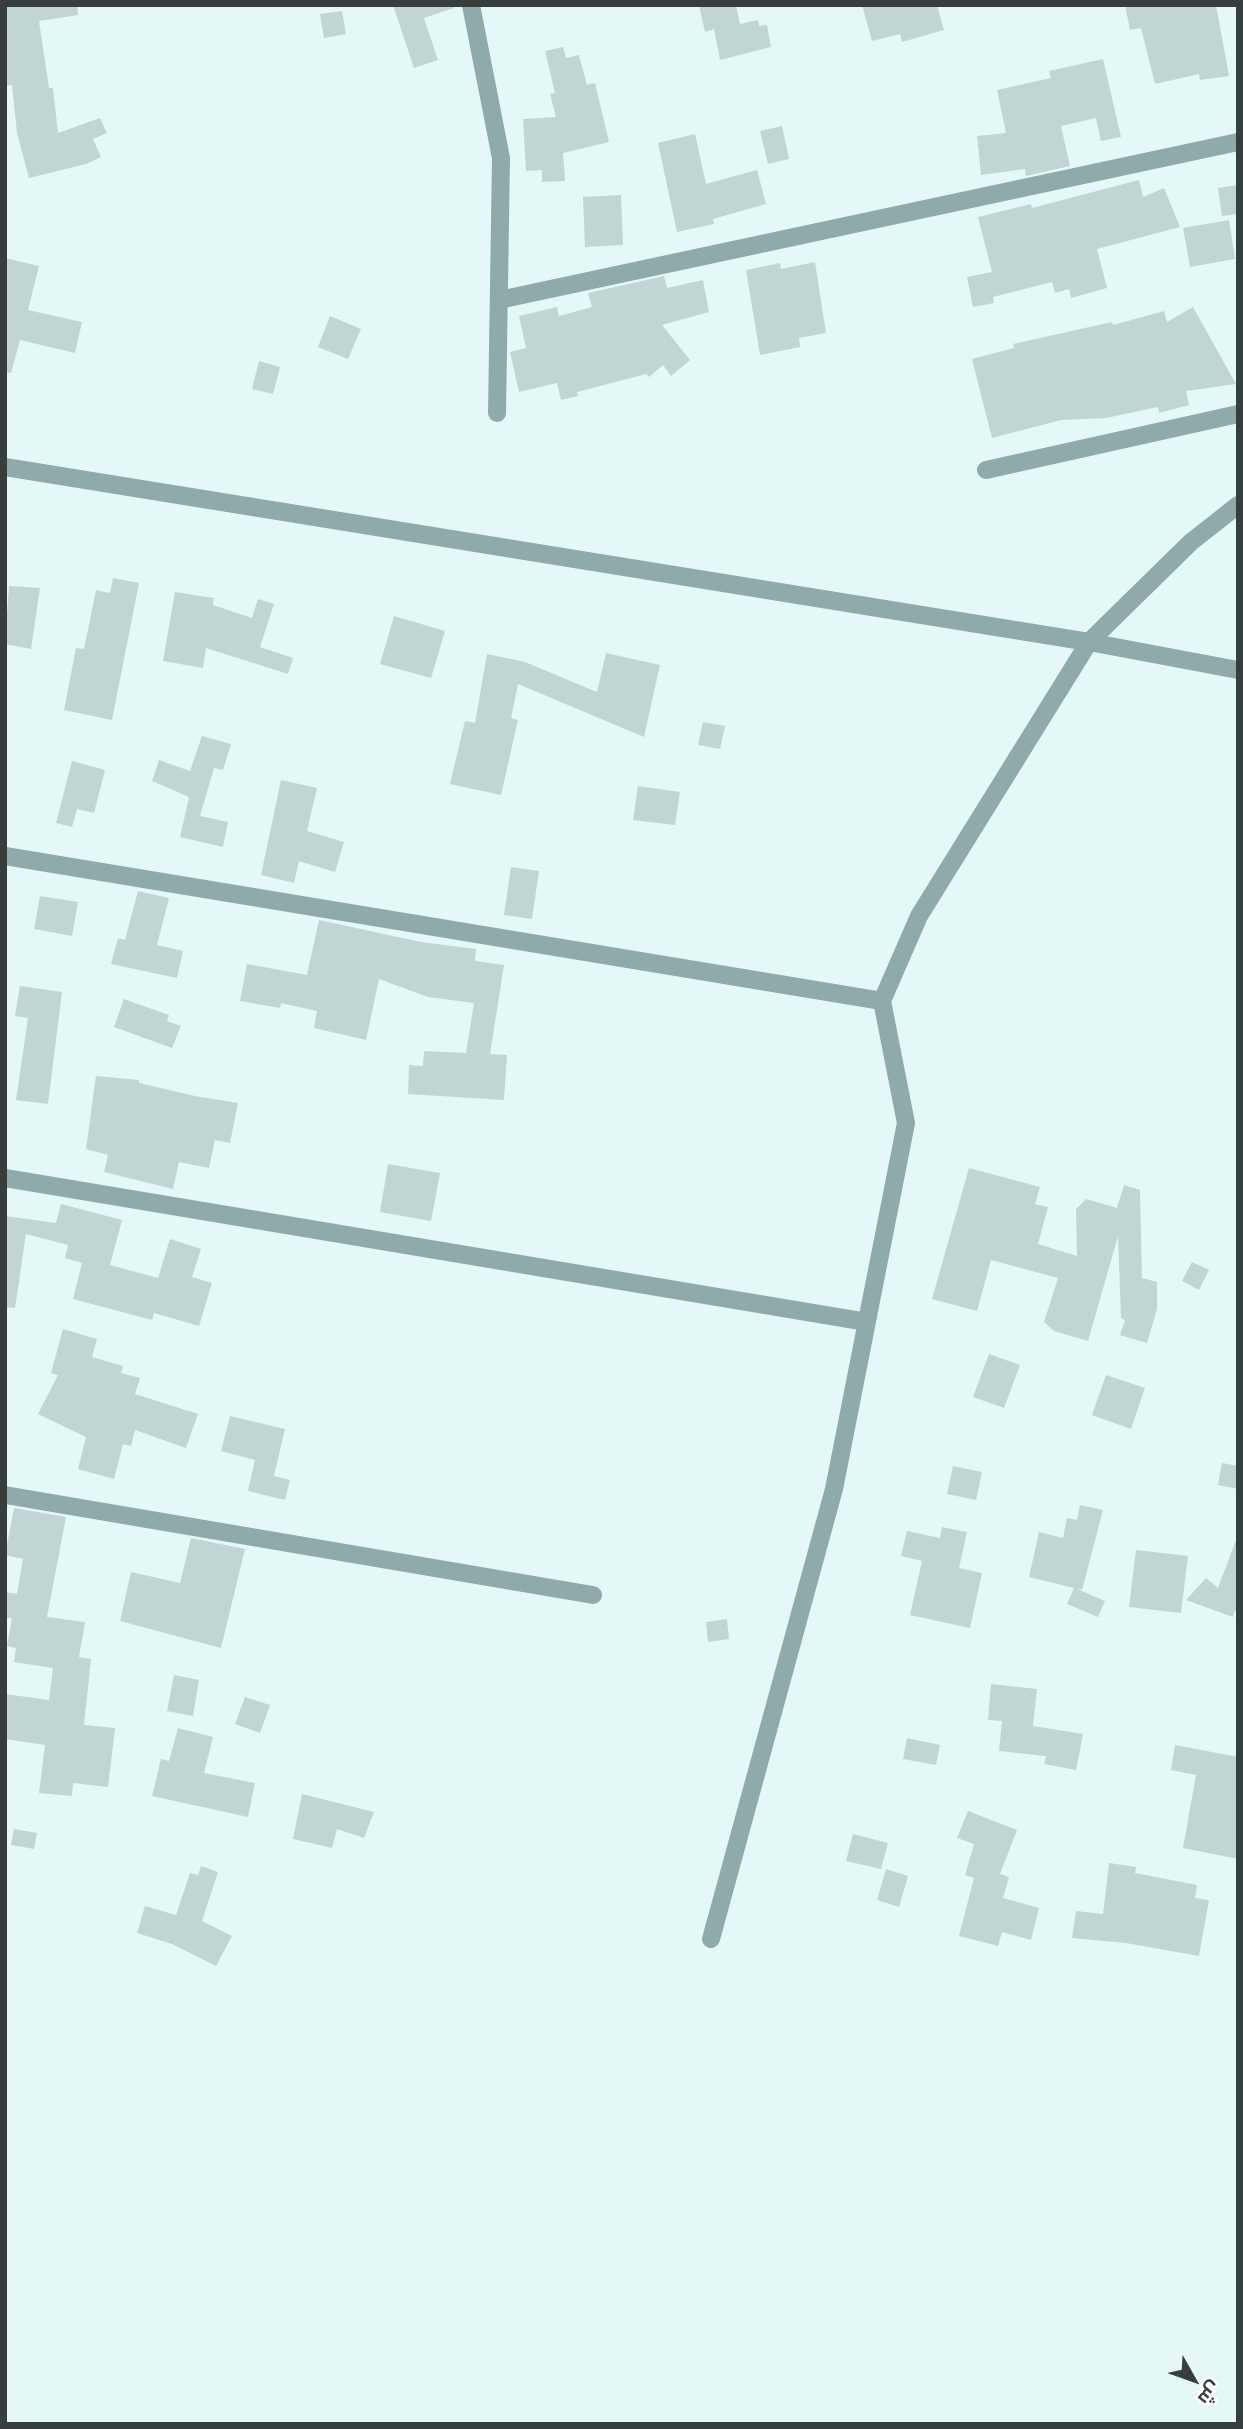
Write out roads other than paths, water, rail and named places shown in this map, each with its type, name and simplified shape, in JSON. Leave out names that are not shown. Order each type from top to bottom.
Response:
[{"type":"street","points":[[471,5],[501,158],[497,413]]},
{"type":"street","points":[[499,300],[1238,142]]},
{"type":"street","points":[[986,470],[1238,414]]},
{"type":"street","points":[[5,467],[1089,642],[1238,670]]},
{"type":"street","points":[[711,1939],[834,1489],[906,1123],[882,1001],[919,916],[1089,642],[1191,542],[1238,505]]},
{"type":"street","points":[[5,856],[882,1001]]},
{"type":"street","points":[[5,1178],[867,1322]]},
{"type":"street","points":[[5,1495],[593,1595]]}]
